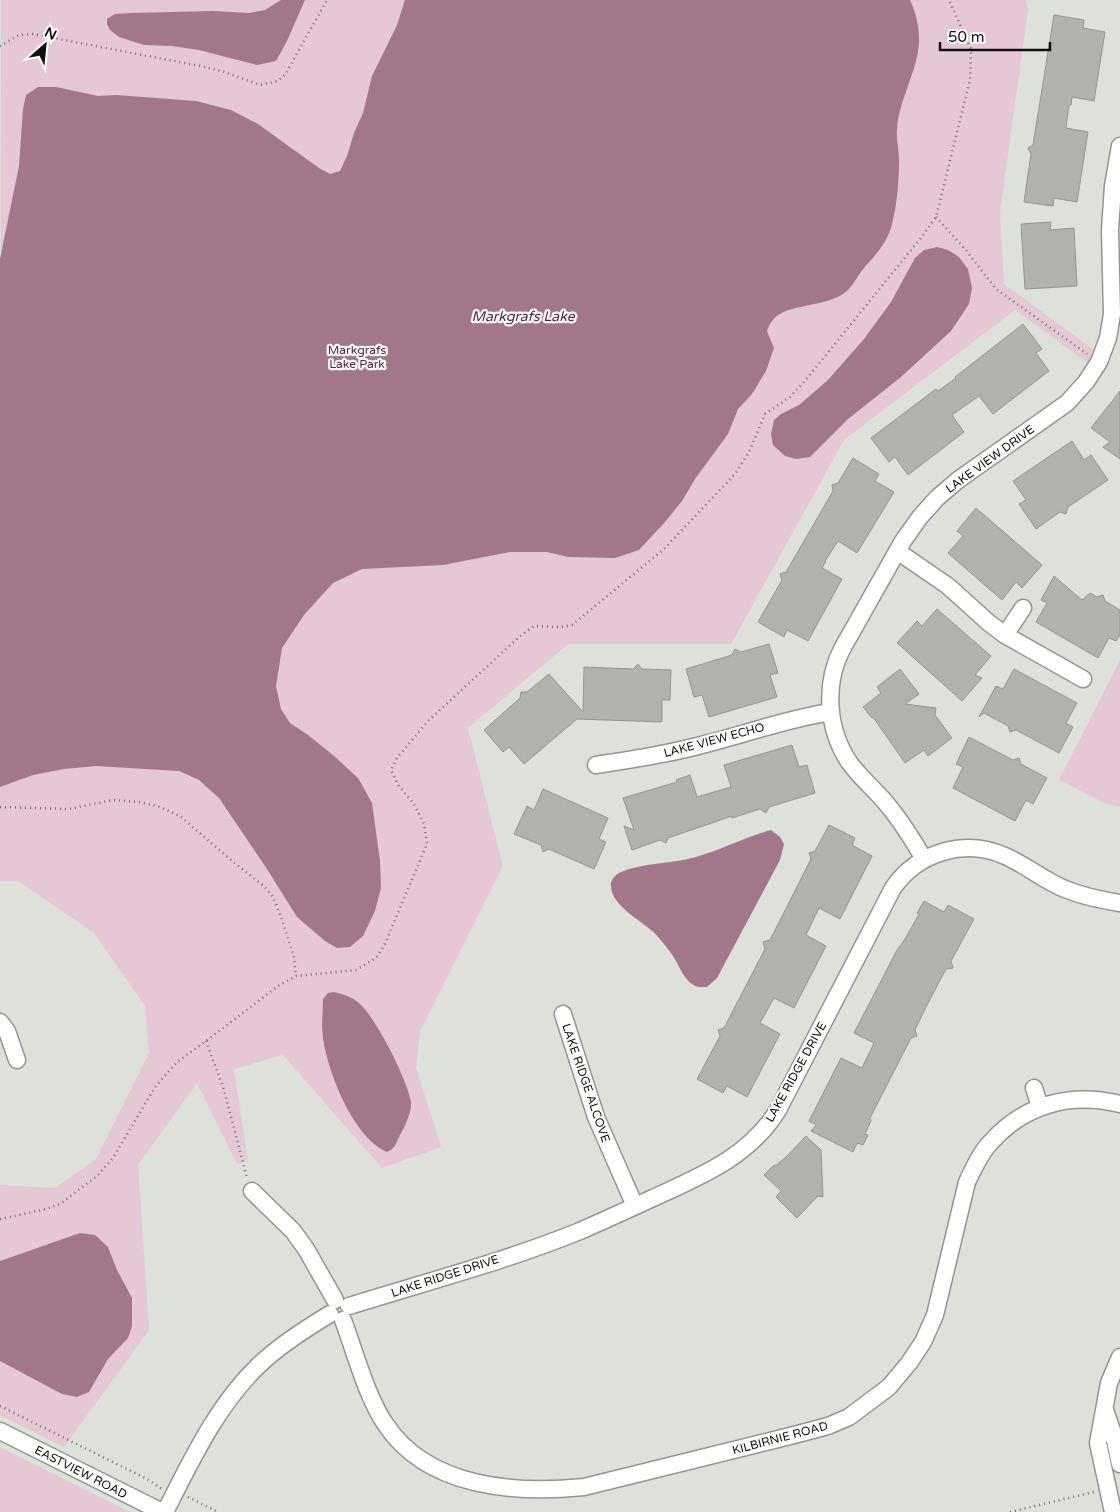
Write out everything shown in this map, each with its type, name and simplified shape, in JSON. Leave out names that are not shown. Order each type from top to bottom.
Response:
[{"type":"street","name":"LAKE VIEW DRIVE","points":[[924,859],[891,809],[847,758],[835,734],[831,712],[831,689],[837,660],[897,551],[916,521],[944,492],[1067,403],[1086,382],[1099,362],[1108,338],[1112,314],[1110,230],[1113,186],[1119,153]]},
{"type":"street","points":[[897,551],[948,586],[988,623],[1005,635],[1083,679]]},
{"type":"street","points":[[1005,635],[1023,608]]},
{"type":"street","name":"LAKE VIEW ECHO","points":[[596,765],[691,748],[792,719],[831,712]]},
{"type":"street","name":"LAKE RIDGE DRIVE","points":[[163,1512],[223,1407],[258,1365],[287,1341],[339,1310],[528,1250],[580,1231],[724,1164],[747,1147],[763,1130],[783,1102],[893,888],[906,873],[924,859],[951,850],[965,848],[985,849],[1006,856],[1064,889],[1120,903]]},
{"type":"street","name":"LAKE RIDGE ALCOVE","points":[[563,1014],[596,1117],[635,1206]]},
{"type":"street","points":[[0,1022],[7,1031],[17,1060]]},
{"type":"street","points":[[1034,1088],[1040,1107]]},
{"type":"street","name":"KILBIRNIE ROAD","points":[[252,1192],[293,1231],[306,1249],[339,1310],[375,1406],[398,1441],[411,1453],[446,1473],[491,1486],[552,1490],[584,1487],[828,1426],[849,1416],[867,1404],[889,1387],[923,1342],[935,1315],[967,1182],[977,1162],[990,1143],[1010,1124],[1040,1107],[1064,1100],[1086,1099],[1120,1104]]},
{"type":"street","points":[[1113,1512],[1098,1443],[1109,1383],[1120,1357]]},
{"type":"street","points":[[1104,1408],[1114,1436],[1120,1464]]},
{"type":"street","name":"EASTVIEW ROAD","points":[[0,1431],[163,1512]]},
{"type":"path","points":[[0,46],[19,35],[33,34],[200,66],[222,71],[260,85],[269,84],[278,81],[285,75],[327,0]]},
{"type":"path","points":[[0,1219],[60,1204],[97,1176],[112,1158],[155,1087],[165,1074],[177,1062],[278,986],[296,976],[356,970],[376,958],[384,946],[427,844],[424,824],[414,804],[398,785],[391,770],[397,758],[428,721],[518,636],[534,626],[561,627],[572,625],[663,550],[736,472],[750,450],[765,414],[790,397],[804,382],[920,239],[936,216],[970,80],[971,49],[949,0]]},
{"type":"path","points":[[936,216],[996,289],[1099,362]]},
{"type":"path","points":[[0,807],[69,809],[113,800],[140,802],[160,807],[180,816],[265,887],[273,897],[294,957],[296,976]]},
{"type":"path","points":[[206,1041],[224,1090],[242,1162],[252,1192]]},
{"type":"path","points":[[0,1406],[142,1477],[158,1487]]},
{"type":"path","points":[[1010,1512],[1094,1492]]},
{"type":"path","points":[[194,1499],[218,1512]]},
{"type":"green space","name":"Markgrafs Lake Park","points":[[1,0],[1026,0],[1028,10],[1000,212],[1004,284],[1102,356],[1095,368],[1015,310],[844,440],[731,644],[568,644],[468,728],[503,866],[420,1032],[416,1068],[441,1147],[382,1168],[283,1055],[234,1069],[248,1161],[237,1164],[197,1083],[138,1165],[149,1330],[64,1447],[0,1415],[0,1185],[55,1188],[96,1159],[149,1053],[145,1006],[94,933],[18,881],[0,881]]},
{"type":"green space","points":[[1120,660],[1120,807],[1104,803],[1059,780]]},
{"type":"green space","points":[[0,1447],[130,1512],[0,1512]]},
{"type":"water","points":[[281,0],[305,0],[276,61],[257,65],[199,50],[172,46],[144,45],[119,37],[110,30],[107,24],[107,19],[115,14],[213,11],[249,13],[265,10]]},
{"type":"water","name":"Markgrafs Lake","points":[[405,0],[910,0],[917,20],[919,41],[915,63],[898,118],[899,177],[895,211],[886,240],[848,290],[840,296],[787,311],[778,315],[771,322],[767,331],[774,348],[766,371],[752,394],[738,409],[728,434],[695,479],[682,501],[639,550],[615,558],[568,557],[547,552],[510,552],[443,565],[362,569],[333,583],[304,615],[282,648],[276,686],[281,709],[290,723],[334,756],[358,778],[372,803],[380,861],[381,888],[375,911],[363,936],[350,947],[337,948],[325,941],[297,917],[219,798],[199,780],[179,771],[96,766],[64,769],[33,775],[0,787],[0,259],[19,166],[23,109],[26,95],[38,87],[56,87],[98,96],[116,95],[196,101],[231,110],[258,124],[330,174],[340,171],[347,156],[363,113],[372,76],[397,25]]},
{"type":"water","points":[[937,247],[948,250],[959,257],[968,269],[972,288],[969,304],[951,331],[901,377],[848,419],[810,457],[796,459],[785,456],[773,445],[771,434],[774,420],[781,414],[799,405],[828,380],[864,339],[891,302],[915,258],[924,250]]},
{"type":"water","points":[[771,830],[780,837],[784,844],[780,860],[717,978],[707,987],[694,985],[686,978],[673,956],[654,932],[617,902],[611,886],[612,879],[619,873],[630,869],[696,857]]},
{"type":"water","points":[[334,992],[353,999],[366,1011],[382,1035],[404,1079],[411,1102],[408,1119],[395,1145],[387,1152],[363,1133],[353,1119],[336,1085],[330,1068],[322,1033],[323,999],[328,993]]},
{"type":"water","points":[[80,1233],[95,1235],[108,1247],[117,1270],[132,1298],[132,1326],[128,1338],[108,1359],[89,1392],[77,1397],[62,1394],[0,1361],[0,1261]]},
{"type":"building","points":[[1054,15],[1084,20],[1083,28],[1105,32],[1094,101],[1072,97],[1071,105],[1069,105],[1066,128],[1088,132],[1077,202],[1054,198],[1053,206],[1024,202],[1031,154],[1028,148],[1033,145]]},
{"type":"building","points":[[1051,222],[1050,230],[1074,228],[1077,286],[1025,289],[1021,224]]},
{"type":"building","points":[[1023,324],[1042,349],[1036,353],[1049,371],[993,414],[979,396],[952,415],[964,432],[908,475],[895,457],[889,462],[871,438],[936,389],[938,391],[956,378]]},
{"type":"building","points":[[1120,391],[1120,459],[1103,447],[1110,442],[1091,428]]},
{"type":"building","points":[[1072,441],[1084,460],[1091,455],[1108,480],[1068,507],[1066,514],[1060,512],[1036,529],[1019,504],[1026,500],[1013,481]]},
{"type":"building","points":[[853,458],[879,474],[875,481],[894,492],[857,553],[838,541],[825,561],[822,568],[842,579],[808,641],[787,630],[784,637],[758,622],[782,580],[780,574],[786,572],[833,491],[832,485],[838,483]]},
{"type":"building","points":[[976,508],[1042,565],[1022,588],[1016,582],[1002,600],[948,553],[963,536],[957,531]]},
{"type":"building","points":[[1054,576],[1082,600],[1090,593],[1097,597],[1103,595],[1105,601],[1120,610],[1120,635],[1116,641],[1109,638],[1098,658],[1036,622],[1047,603],[1041,600]]},
{"type":"building","points":[[937,609],[991,656],[975,675],[982,678],[962,701],[897,643],[917,621],[922,626]]},
{"type":"building","points":[[769,644],[778,673],[770,675],[777,697],[709,717],[702,695],[694,697],[686,669],[732,655],[735,649],[741,652]]},
{"type":"building","points":[[638,664],[642,669],[671,670],[670,700],[662,700],[662,722],[577,719],[524,764],[509,747],[503,752],[484,730],[520,698],[521,692],[527,692],[549,674],[583,712],[584,667],[633,669]]},
{"type":"building","points":[[900,669],[919,694],[905,704],[936,708],[935,715],[952,738],[928,756],[924,750],[905,763],[873,717],[863,707],[881,693],[877,687]]},
{"type":"building","points":[[1014,669],[1077,703],[1066,723],[1073,727],[1059,753],[1016,730],[1010,732],[1008,726],[984,713],[979,717],[996,686],[1003,689]]},
{"type":"building","points":[[969,737],[1013,760],[1019,758],[1021,764],[1047,778],[1033,804],[1026,800],[1015,821],[953,788],[963,767],[956,764]]},
{"type":"building","points":[[792,745],[799,767],[807,765],[815,793],[769,807],[766,813],[760,809],[732,818],[732,816],[668,838],[666,843],[660,840],[632,850],[624,826],[634,830],[623,798],[677,782],[676,780],[690,775],[697,797],[731,787],[724,765]]},
{"type":"building","points":[[543,789],[608,818],[599,839],[606,842],[594,869],[549,849],[543,852],[541,845],[514,834],[527,806],[534,810]]},
{"type":"building","points":[[829,825],[855,838],[852,845],[872,856],[840,919],[819,908],[806,935],[826,946],[794,1008],[774,998],[760,1023],[780,1034],[747,1097],[727,1086],[723,1093],[697,1079],[720,1036],[718,1030],[724,1028],[765,949],[763,942],[770,940],[811,859],[809,853],[815,851]]},
{"type":"building","points":[[924,901],[944,912],[948,905],[974,919],[951,961],[953,968],[946,969],[915,1030],[917,1036],[911,1038],[870,1118],[871,1121],[865,1134],[868,1135],[863,1145],[857,1143],[853,1152],[811,1131],[816,1125],[809,1121],[841,1058],[862,1068],[874,1043],[854,1033],[897,950],[919,914],[917,913]]},
{"type":"building","points":[[806,1136],[821,1150],[823,1197],[818,1196],[797,1218],[776,1197],[781,1191],[764,1175],[786,1157]]}]
